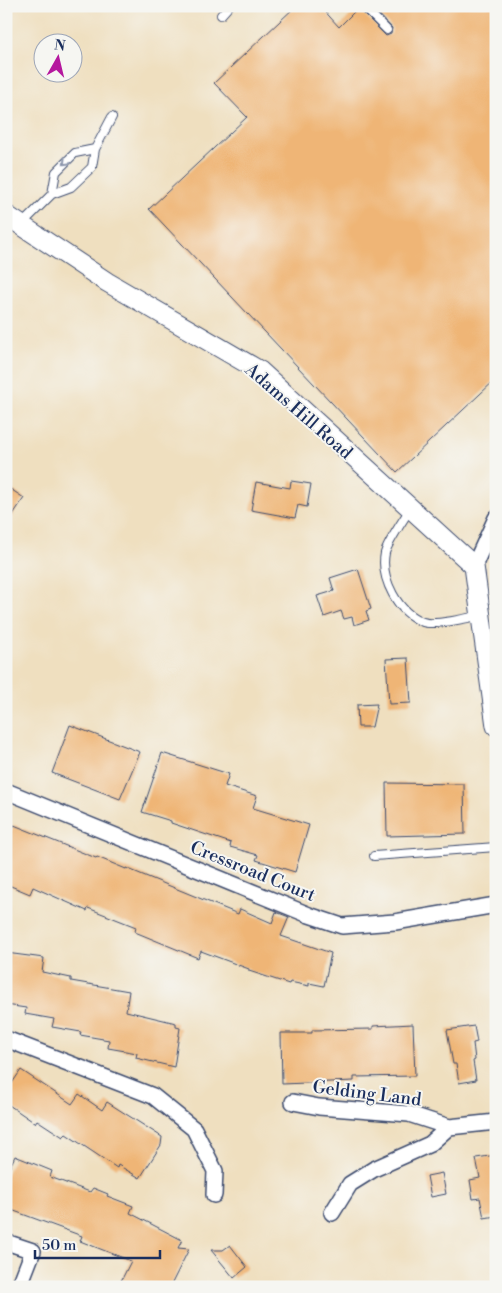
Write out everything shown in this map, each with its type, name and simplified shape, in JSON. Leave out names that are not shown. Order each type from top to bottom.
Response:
[{"type":"street","name":"Adams Hill Road","points":[[14,220],[110,283],[260,371],[474,566]]},
{"type":"street","points":[[496,518],[474,566],[496,726]]},
{"type":"street","name":"Cressroad Court","points":[[6,791],[309,915],[342,926],[395,922],[496,905]]},
{"type":"street","points":[[6,1039],[152,1096],[194,1129],[215,1171],[214,1195]]},
{"type":"street","name":"Gelding Land","points":[[293,1102],[318,1107],[409,1114],[449,1126],[496,1122]]},
{"type":"street","points":[[332,1213],[350,1184],[374,1169],[430,1144],[449,1126]]},
{"type":"street","points":[[6,1242],[33,1252],[19,1287]]},
{"type":"lane","points":[[221,15],[229,6]]},
{"type":"lane","points":[[363,6],[387,30]]},
{"type":"lane","points":[[14,220],[52,194],[71,187],[92,168],[95,149],[112,117]]},
{"type":"lane","points":[[52,194],[56,172],[75,153],[95,149]]},
{"type":"lane","points":[[410,509],[385,552],[385,578],[403,609],[424,623],[451,621],[480,615]]},
{"type":"lane","points":[[374,856],[496,847]]},
{"type":"building","points":[[296,6],[320,6],[339,27],[358,8],[386,36],[391,34],[392,28],[371,6],[496,6],[496,379],[397,472],[149,209],[247,117],[214,83]]},
{"type":"building","points":[[291,481],[311,484],[307,507],[298,505],[295,518],[251,510],[256,482],[290,488]]},
{"type":"building","points":[[6,486],[24,498],[6,525]]},
{"type":"building","points":[[358,569],[371,609],[366,611],[369,620],[354,625],[352,617],[344,619],[341,611],[324,617],[317,596],[334,591],[330,578]]},
{"type":"building","points":[[408,658],[411,703],[389,704],[386,659]]},
{"type":"building","points":[[377,704],[372,727],[358,727],[357,705]]},
{"type":"building","points":[[70,725],[140,752],[120,799],[52,773]]},
{"type":"building","points":[[162,753],[229,774],[225,786],[257,796],[253,808],[309,825],[295,872],[256,860],[258,855],[230,847],[231,843],[142,812]]},
{"type":"building","points":[[386,783],[464,784],[465,834],[387,836]]},
{"type":"building","points":[[14,825],[238,914],[240,909],[272,923],[276,912],[289,917],[281,936],[331,953],[324,986],[309,983],[309,986],[290,982],[289,984],[249,971],[249,969],[201,951],[198,958],[135,932],[136,927],[88,908],[87,911],[33,887],[30,894],[6,884],[6,842]]},
{"type":"building","points":[[6,953],[44,958],[42,972],[71,978],[71,981],[129,991],[126,1011],[176,1023],[176,1027],[180,1028],[174,1067],[136,1058],[137,1053],[108,1048],[109,1040],[80,1035],[81,1032],[52,1027],[54,1019],[25,1014],[26,1008],[6,1005]]},
{"type":"building","points":[[413,1024],[415,1076],[354,1077],[354,1081],[282,1084],[281,1033],[312,1033],[312,1030],[373,1029],[373,1026]]},
{"type":"building","points":[[474,1026],[477,1042],[473,1043],[476,1080],[459,1083],[456,1064],[453,1064],[447,1030]]},
{"type":"building","points":[[21,1070],[72,1104],[79,1094],[102,1110],[107,1102],[162,1137],[161,1145],[140,1178],[118,1165],[117,1168],[66,1134],[63,1137],[37,1120],[35,1123],[6,1103],[6,1092]]},
{"type":"building","points":[[496,1155],[496,1216],[484,1218],[480,1198],[473,1199],[470,1180],[480,1178],[476,1158]]},
{"type":"building","points":[[15,1156],[52,1171],[50,1177],[90,1192],[93,1188],[108,1194],[107,1196],[133,1206],[130,1213],[182,1240],[178,1248],[189,1249],[170,1287],[131,1287],[121,1281],[131,1261],[80,1241],[82,1236],[6,1208],[6,1175]]},
{"type":"building","points":[[442,1173],[446,1194],[431,1197],[427,1176]]},
{"type":"building","points":[[230,1245],[247,1267],[234,1278],[211,1250],[223,1250]]}]
